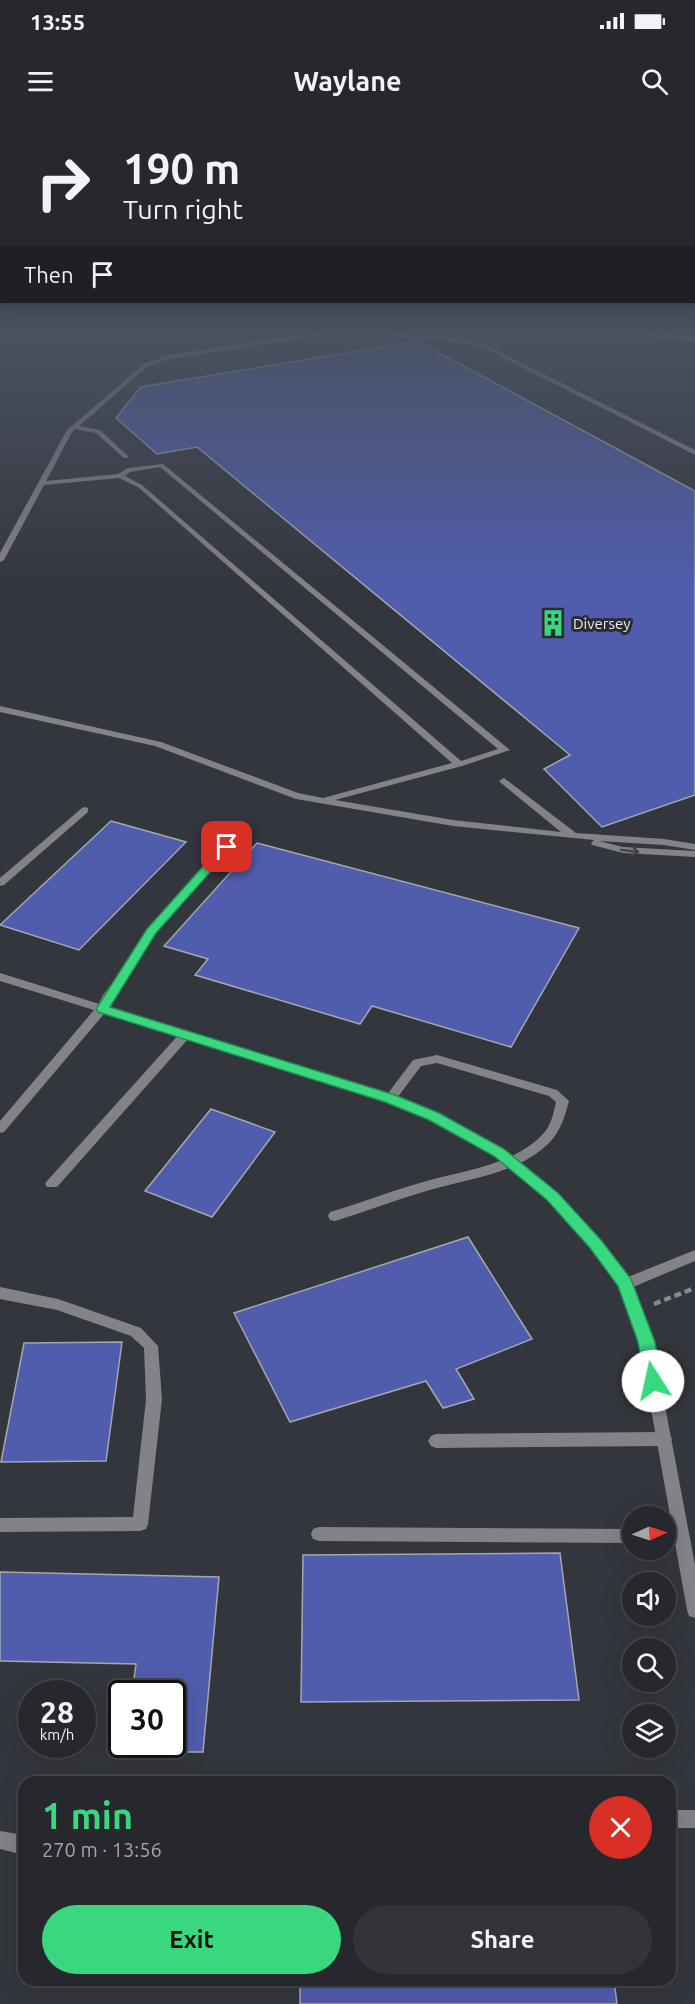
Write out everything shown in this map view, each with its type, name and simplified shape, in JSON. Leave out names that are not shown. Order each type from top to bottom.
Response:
[{"type":"street","points":[[0,560],[69,431],[88,415]]},
{"type":"street","points":[[620,415],[695,453]]},
{"type":"street","points":[[74,427],[98,431],[126,457]]},
{"type":"street","points":[[120,476],[128,470],[161,465],[505,750],[323,800]]},
{"type":"street","points":[[41,483],[120,476],[140,486],[459,764]]},
{"type":"street","points":[[0,709],[158,744],[296,796],[453,823],[574,836],[664,842],[695,847]]},
{"type":"street","points":[[504,781],[574,836],[623,850],[695,854]]},
{"type":"street","points":[[0,883],[85,810]]},
{"type":"street","points":[[0,1129],[102,1009],[151,931],[227,847]]},
{"type":"street","points":[[0,977],[390,1099],[434,1117],[499,1153],[552,1197],[595,1244],[625,1284],[646,1342],[664,1438],[671,1506]]},
{"type":"street","points":[[52,1184],[185,1035]]},
{"type":"street","points":[[335,1216],[423,1187],[511,1163],[549,1136],[562,1115],[562,1101],[553,1093],[437,1059],[417,1063],[390,1099]]},
{"type":"street","points":[[625,1284],[695,1255]]},
{"type":"street","points":[[0,1293],[58,1305],[136,1332],[151,1346],[154,1399],[140,1524],[0,1525]]},
{"type":"street","points":[[436,1441],[664,1438]]},
{"type":"street","points":[[319,1534],[622,1536]]},
{"type":"street","points":[[676,1543],[695,1610]]},
{"type":"street","points":[[676,1820],[695,1820]]},
{"type":"street","points":[[0,1840],[18,1844]]},
{"type":"path","points":[[635,1311],[695,1288]]},
{"type":"building","name":"Diversey","points":[[118,415],[554,415],[695,491],[695,795],[602,827],[544,769],[570,755],[197,447],[157,454],[116,418]]},
{"type":"building","points":[[111,821],[186,842],[79,950],[0,925]]},
{"type":"building","points":[[257,843],[579,928],[511,1047],[372,1006],[360,1024],[195,975],[208,959],[164,946]]},
{"type":"building","points":[[211,1109],[275,1132],[212,1217],[145,1191]]},
{"type":"building","points":[[468,1237],[532,1339],[456,1369],[474,1399],[443,1408],[426,1381],[290,1422],[234,1313]]},
{"type":"building","points":[[122,1342],[106,1461],[1,1462],[24,1343]]},
{"type":"building","points":[[560,1553],[579,1700],[301,1702],[303,1555]]},
{"type":"building","points":[[0,1572],[219,1577],[203,1752],[186,1752],[186,1680],[134,1680],[136,1664],[0,1661]]},
{"type":"building","points":[[300,1986],[615,1986],[617,2004],[300,2004]]},
{"type":"place","name":"Diversey","points":[[553,623]]},
{"type":"route","points":[[227,847],[151,931],[102,1009],[390,1099],[434,1117],[499,1153],[552,1197],[595,1244],[625,1284],[646,1342],[653,1381]]}]
